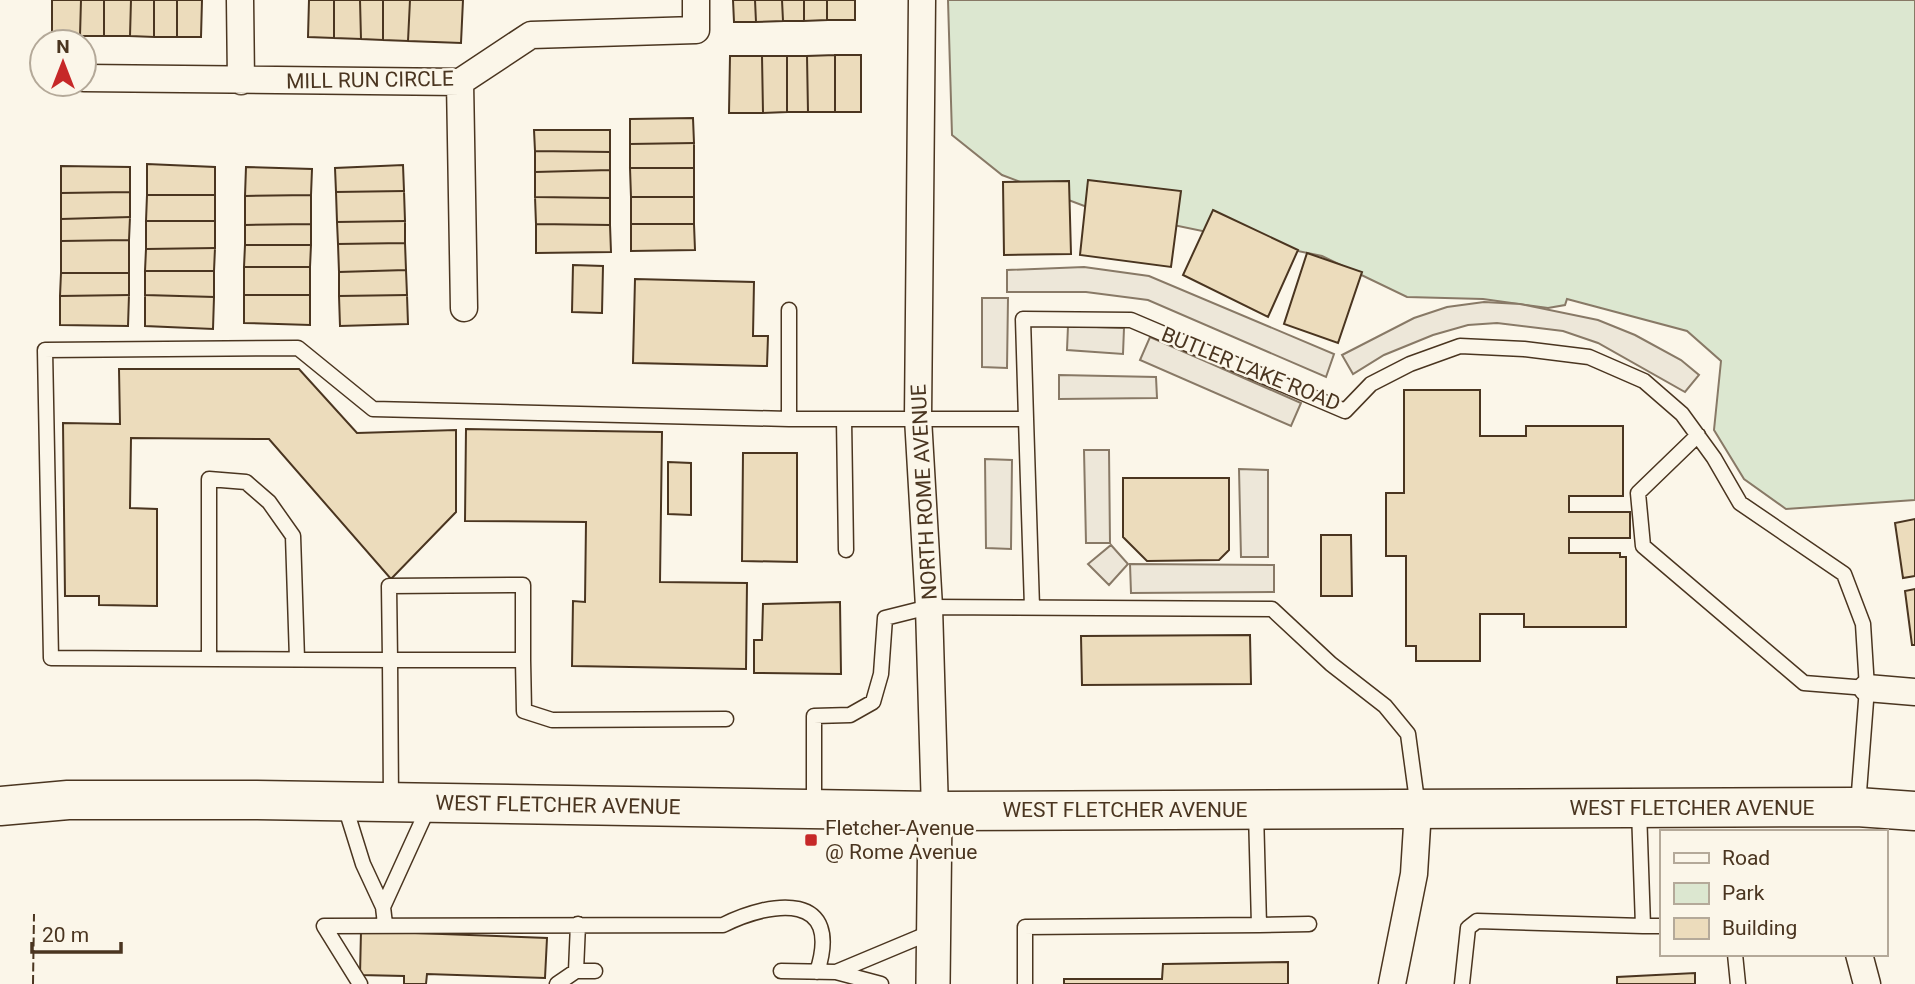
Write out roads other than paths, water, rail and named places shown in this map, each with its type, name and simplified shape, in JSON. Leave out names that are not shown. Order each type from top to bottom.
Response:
[{"type":"main road","name":"WEST FLETCHER AVENUE","points":[[0,806],[68,800],[391,802],[934,811],[1639,808],[1884,815]]},
{"type":"street","points":[[240,0],[241,81]]},
{"type":"street","name":"MILL RUN CIRCLE","points":[[98,78],[460,82],[531,35],[696,30],[696,0]]},
{"type":"street","name":"NORTH ROME AVENUE","points":[[922,0],[918,418],[929,607],[934,811],[933,984]]},
{"type":"street","points":[[460,82],[464,308]]},
{"type":"street","points":[[1867,688],[1915,692]]},
{"type":"street","points":[[1395,983],[1414,874],[1418,810]]},
{"type":"street","points":[[1860,956],[1867,984]]},
{"type":"lane","points":[[789,310],[789,419]]},
{"type":"lane","name":"BUTLER LAKE ROAD","points":[[1026,419],[1023,319],[1131,320],[1345,411],[1371,384],[1410,365],[1460,346],[1524,349],[1589,358],[1644,381],[1682,414],[1740,503],[1844,574],[1863,624],[1867,688],[1884,815]]},
{"type":"lane","points":[[523,660],[51,658],[45,350],[298,348],[373,409],[789,419],[1026,419],[1032,607]]},
{"type":"lane","points":[[844,419],[846,550]]},
{"type":"lane","points":[[1698,435],[1638,493],[1643,546],[1804,683],[1867,688]]},
{"type":"lane","points":[[209,658],[209,480],[246,482],[269,502],[293,536],[297,659]]},
{"type":"lane","points":[[391,802],[389,586],[523,585],[524,710],[552,719],[726,719]]},
{"type":"lane","points":[[814,809],[814,716],[850,715],[873,702],[881,674],[885,618],[929,607],[1032,607],[1272,609],[1331,664],[1385,706],[1408,734],[1418,810]]},
{"type":"lane","points":[[344,802],[363,864],[383,907],[385,924]]},
{"type":"lane","points":[[383,907],[431,803]]},
{"type":"lane","points":[[1639,808],[1643,926]]},
{"type":"lane","points":[[1256,810],[1259,925]]},
{"type":"lane","points":[[360,984],[324,926],[723,925],[749,912],[785,905],[807,910],[821,925],[825,949],[817,972]]},
{"type":"lane","points":[[1462,984],[1468,928],[1477,921],[1660,926]]},
{"type":"lane","points":[[576,971],[578,924]]},
{"type":"lane","points":[[1025,984],[1025,927],[1309,924]]},
{"type":"lane","points":[[836,972],[934,931]]},
{"type":"lane","points":[[1735,956],[1738,984]]},
{"type":"lane","points":[[557,984],[576,971],[595,971]]},
{"type":"lane","points":[[781,971],[836,972],[881,984]]},
{"type":"place","name":"Fletcher Avenue @ Rome Avenue","points":[[811,840]]}]
